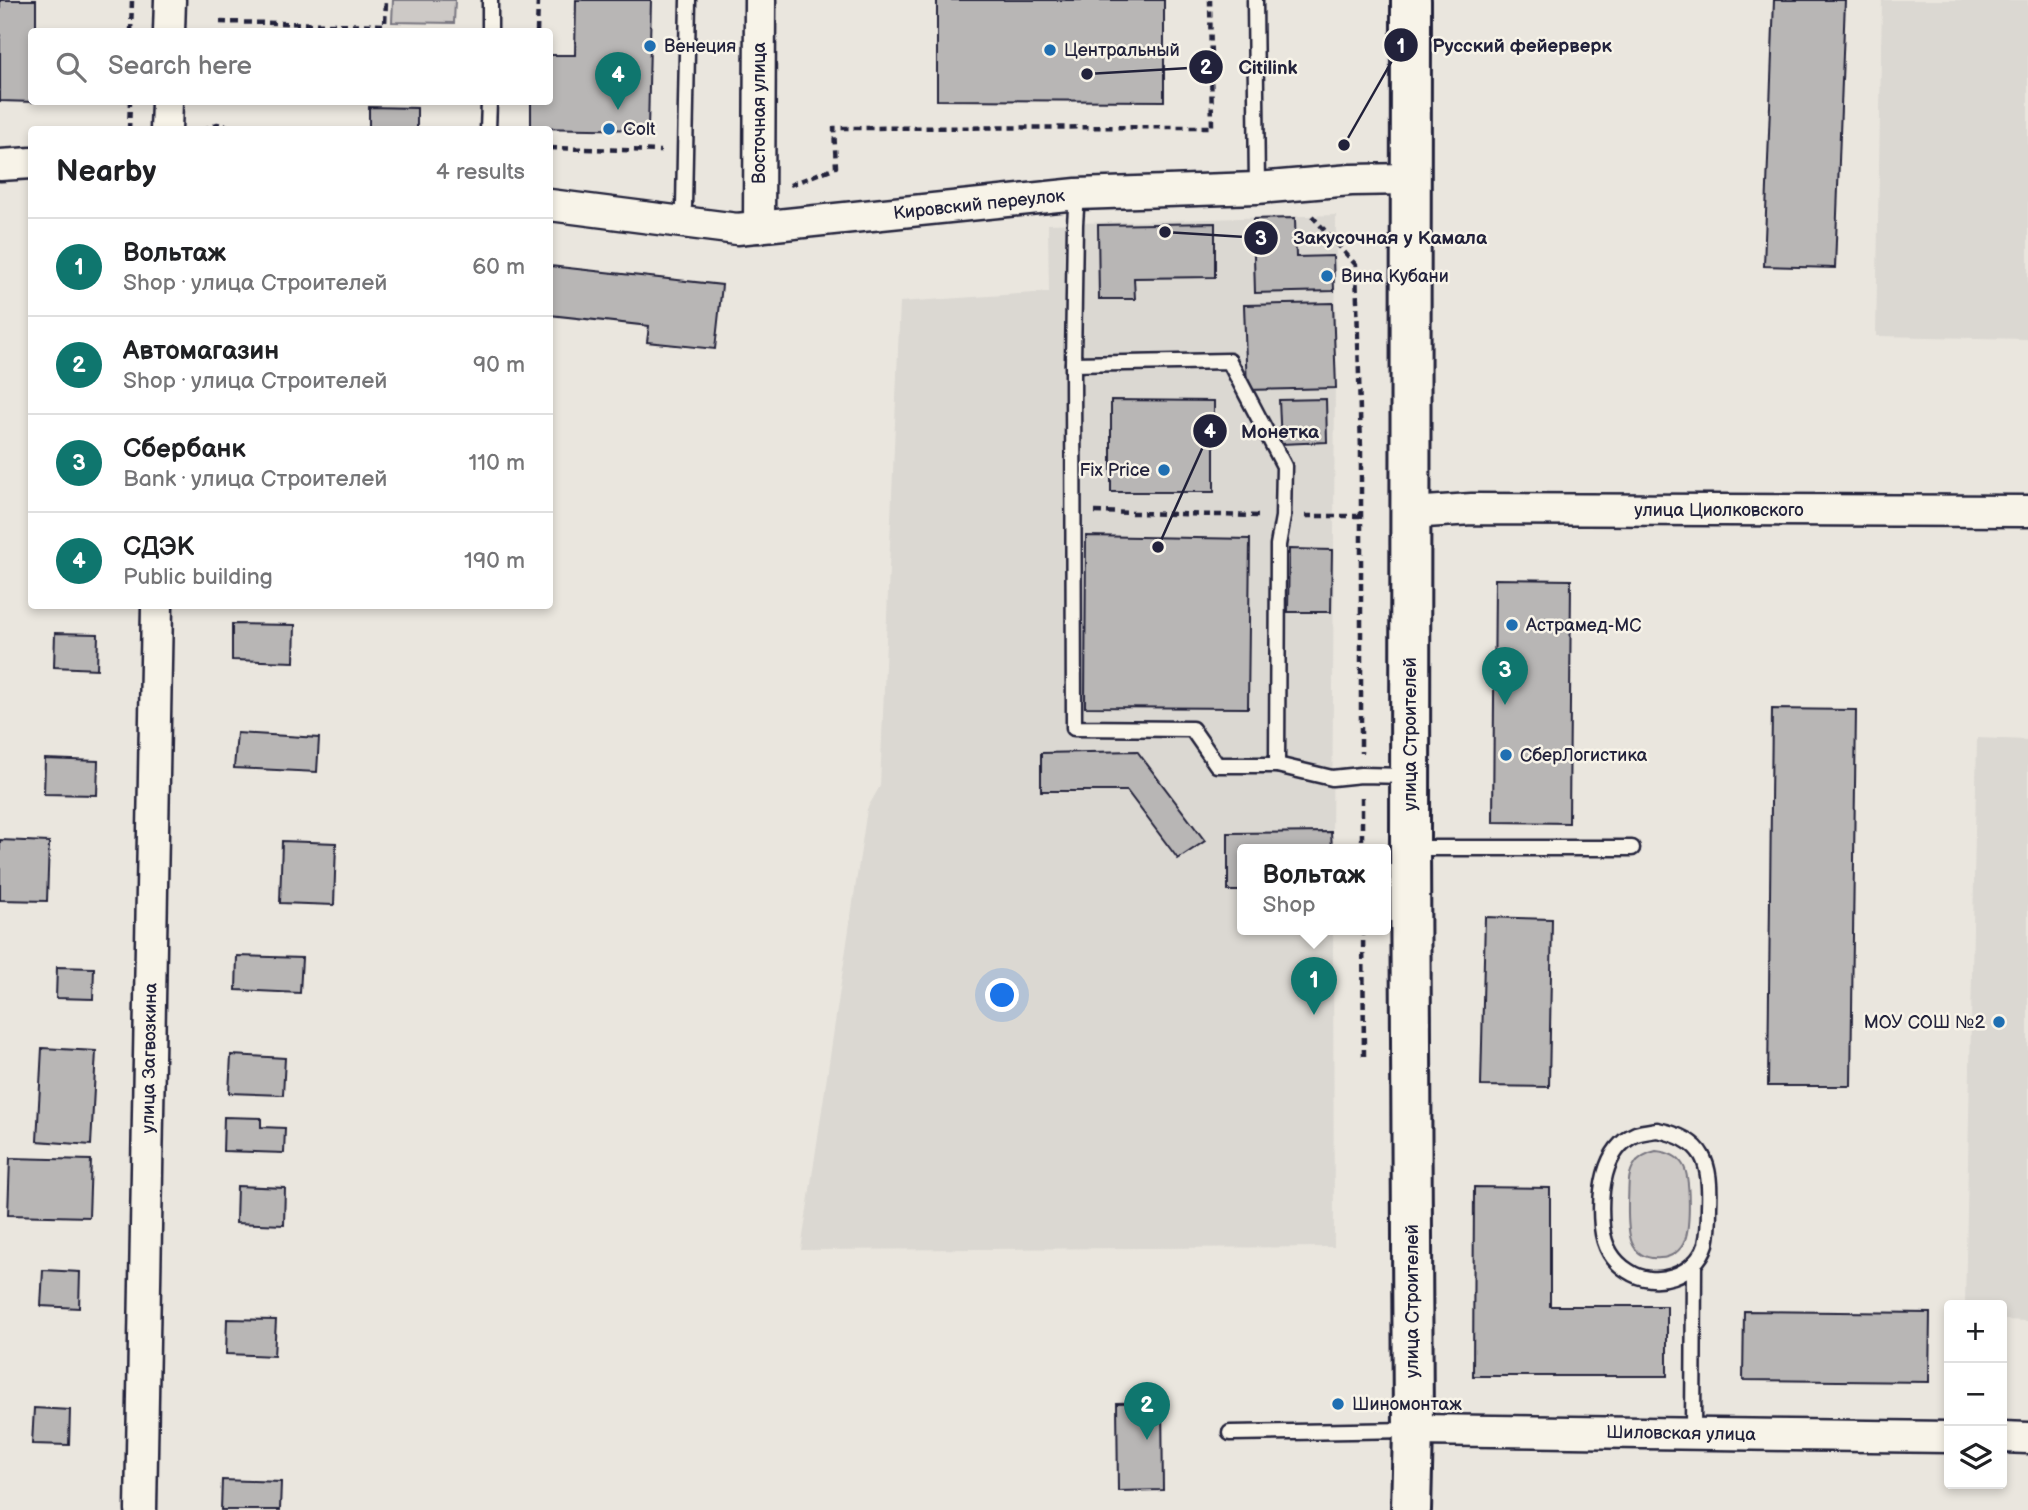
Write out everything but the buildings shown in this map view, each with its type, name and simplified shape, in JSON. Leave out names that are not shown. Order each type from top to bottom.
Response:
[{"type":"main road","name":"улица Строителей","points":[[1410,1510],[1413,1430],[1410,848],[1411,0]]},
{"type":"street","points":[[169,28],[170,0]]},
{"type":"street","name":"Восточная улица","points":[[759,227],[760,0]]},
{"type":"street","points":[[166,126],[167,105]]},
{"type":"street","points":[[0,165],[28,163]]},
{"type":"street","name":"Кировский переулок","points":[[553,205],[737,229],[1077,194],[1257,188],[1351,180],[1410,179]]},
{"type":"street","name":"улица Циолковского","points":[[1410,513],[1472,509],[2028,511]]},
{"type":"street","name":"улица Загвозкина","points":[[141,1510],[157,609]]},
{"type":"street","name":"Шиловская улица","points":[[1413,1430],[1944,1437]]},
{"type":"street","points":[[2007,1437],[2028,1438]]},
{"type":"lane","points":[[490,28],[491,0]]},
{"type":"lane","points":[[684,206],[688,0]]},
{"type":"lane","points":[[1255,0],[1257,188]]},
{"type":"lane","points":[[488,126],[489,105]]},
{"type":"lane","points":[[1077,194],[1074,223],[1073,727],[1192,729],[1217,765],[1277,765],[1332,778],[1361,775],[1410,776]]},
{"type":"lane","points":[[1073,364],[1229,361],[1284,466],[1283,517],[1278,545],[1277,765]]},
{"type":"lane","points":[[1410,848],[1632,848]]},
{"type":"lane","points":[[1693,1433],[1694,1264],[1705,1246],[1709,1225],[1710,1182],[1706,1162],[1694,1145],[1677,1134],[1657,1130],[1637,1134],[1619,1145],[1608,1162],[1603,1183],[1602,1226],[1606,1247],[1617,1265],[1635,1276],[1656,1280],[1677,1276],[1694,1264]]},
{"type":"lane","points":[[1230,1433],[1413,1430]]},
{"type":"path","points":[[131,28],[132,0]]},
{"type":"path","points":[[220,22],[385,25],[386,0]]},
{"type":"path","points":[[537,28],[538,0]]},
{"type":"path","points":[[836,167],[834,128],[1212,127],[1210,0]]},
{"type":"path","points":[[129,126],[130,105]]},
{"type":"path","points":[[553,148],[685,151]]},
{"type":"path","points":[[1305,209],[1356,265],[1361,450],[1362,844]]},
{"type":"path","points":[[1073,512],[1360,516]]},
{"type":"path","points":[[1363,935],[1364,1057]]},
{"type":"shaded area","points":[[393,0],[455,0],[454,23],[392,22]]},
{"type":"shaded area","points":[[1882,0],[2028,0],[2028,339],[1876,336]]},
{"type":"shaded area","points":[[1336,215],[1332,844],[1237,844],[1237,935],[1333,935],[1334,1247],[801,1250],[867,809],[880,786],[900,302],[1049,292],[1048,224]]},
{"type":"shaded area","name":"МОУ СОШ №2","points":[[1977,738],[2028,740],[2028,1321],[2007,1320],[2007,1300],[1965,1300]]},
{"type":"shaded area","points":[[1656,1151],[1671,1155],[1683,1165],[1689,1202],[1685,1240],[1675,1253],[1660,1258],[1640,1254],[1634,1248],[1628,1221],[1630,1173],[1641,1157]]},
{"type":"place","name":"Венеция","points":[[650,46]]},
{"type":"place","name":"Центральный","points":[[1050,50]]},
{"type":"place","name":"Citilink","points":[[1087,74]]},
{"type":"place","name":"СДЭК","points":[[618,110]]},
{"type":"place","name":"Colt","points":[[609,129]]},
{"type":"place","name":"Русский фейерверк","points":[[1344,145]]},
{"type":"place","name":"Закусочная у Камала","points":[[1165,232]]},
{"type":"place","name":"Вина Кубани","points":[[1327,276]]},
{"type":"place","name":"Fix Price","points":[[1164,470]]},
{"type":"place","name":"Монетка","points":[[1158,547]]},
{"type":"place","name":"Астрамед-МС","points":[[1512,625]]},
{"type":"place","name":"Сбербанк","points":[[1505,705]]},
{"type":"place","name":"СберЛогистика","points":[[1506,755]]},
{"type":"place","name":"Вольтаж","points":[[1314,1015]]},
{"type":"place","name":"МОУ СОШ №2","points":[[1999,1022]]},
{"type":"place","name":"Шиномонтаж","points":[[1338,1404]]},
{"type":"place","name":"Автомагазин","points":[[1147,1440]]}]
